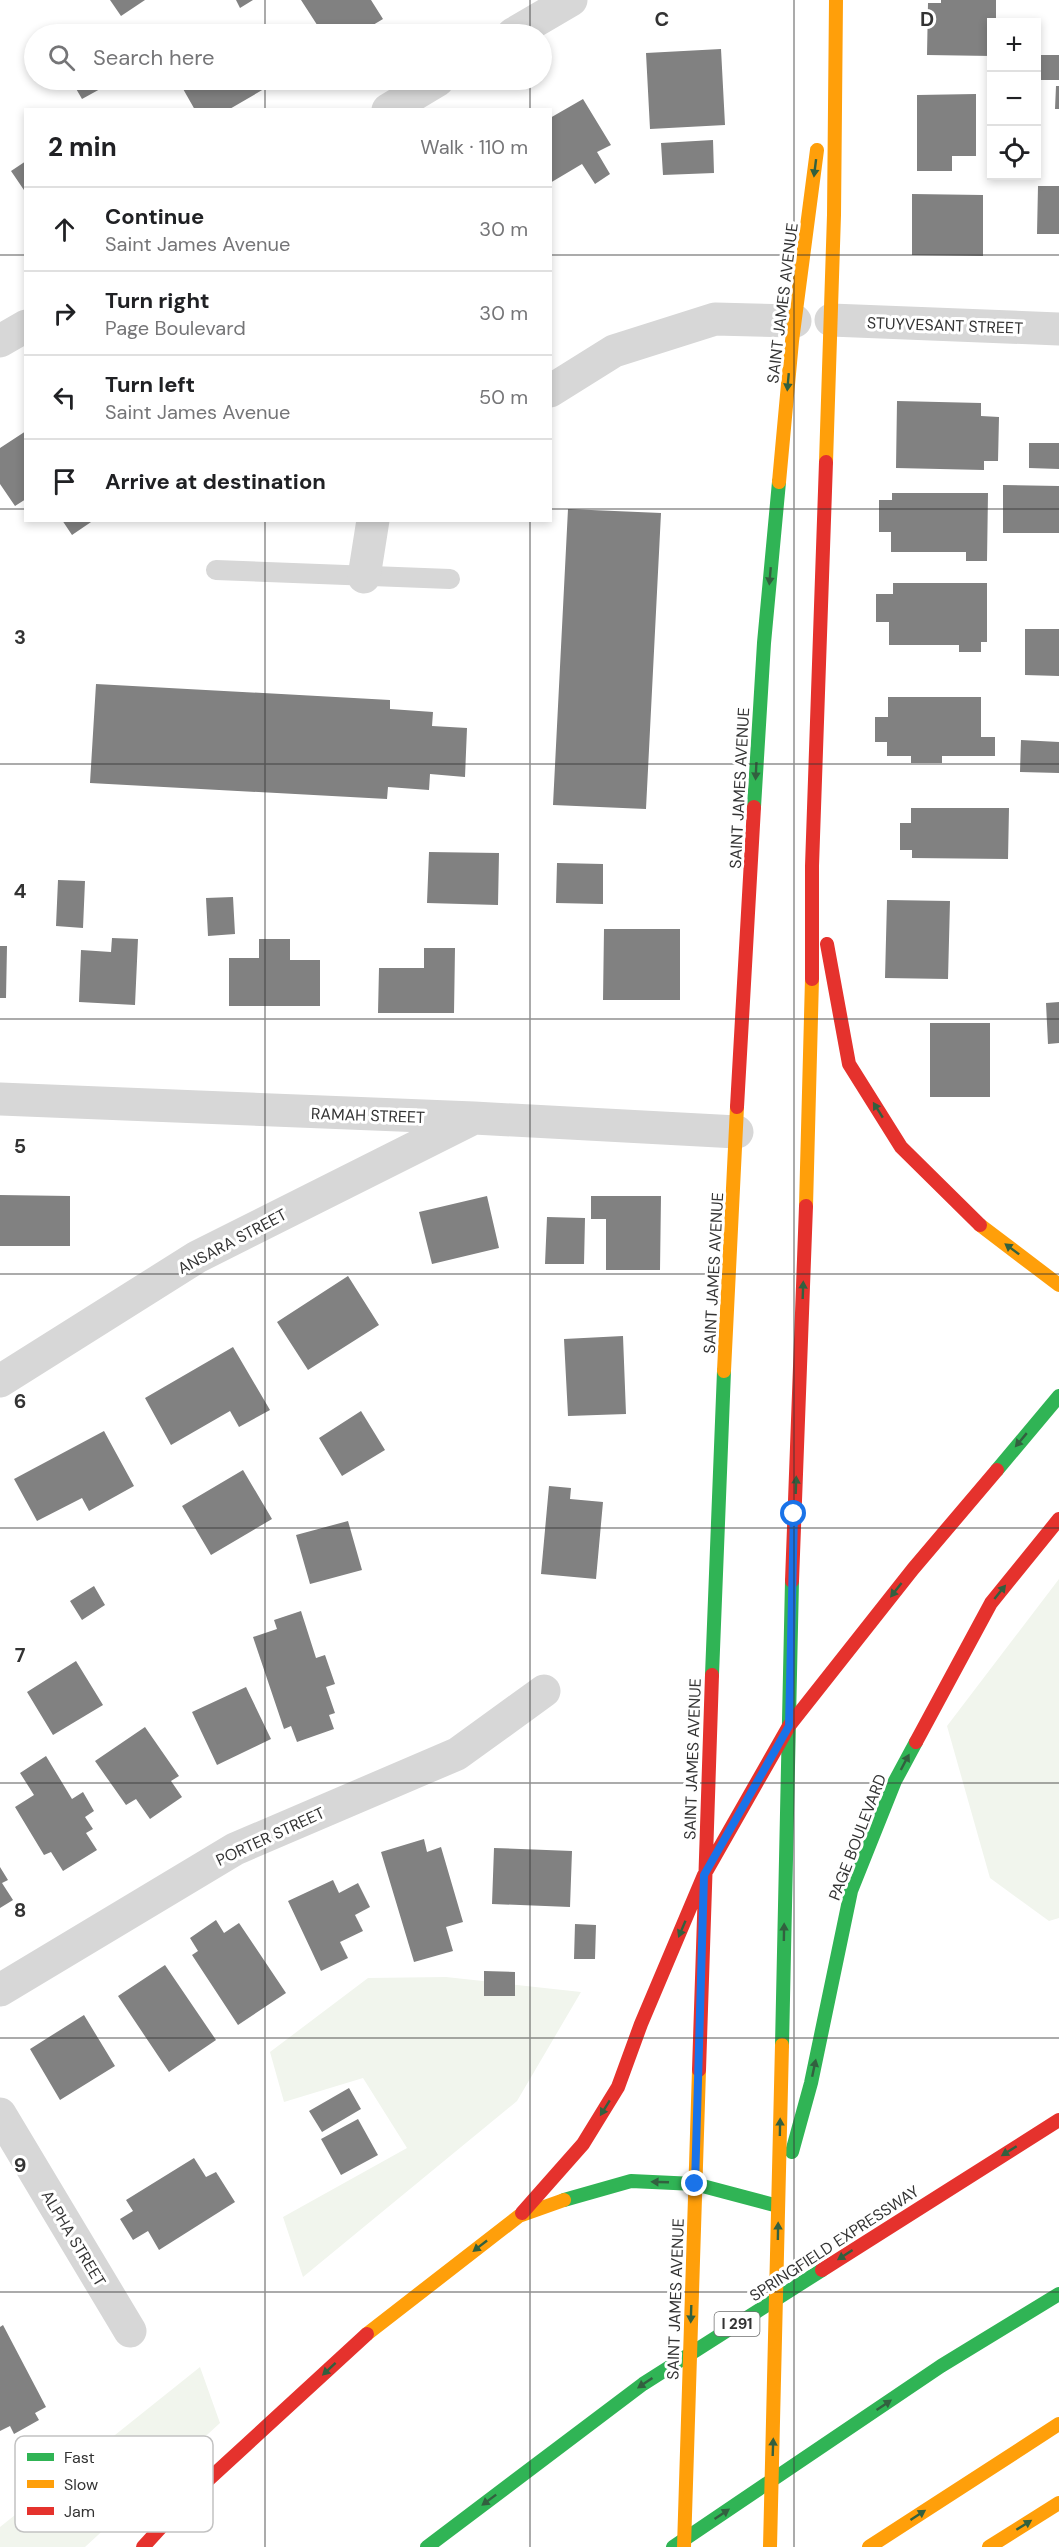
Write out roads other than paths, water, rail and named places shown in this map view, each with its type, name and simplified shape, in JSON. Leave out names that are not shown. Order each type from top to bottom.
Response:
[{"type":"main road","name":"SAINT JAMES AVENUE","points":[[684,2547],[717,1522],[764,643],[795,321],[836,3]]},
{"type":"main road","name":"SAINT JAMES AVENUE","points":[[770,2547],[789,1726],[812,1034],[812,866],[834,215],[836,3]]},
{"type":"main road","points":[[812,866],[849,1064],[901,1147],[972,1219],[1059,1285]]},
{"type":"main road","points":[[213,2475],[374,2328],[519,2216],[583,2144],[618,2087],[641,2024],[704,1875],[789,1726],[913,1569],[1059,1396]]},
{"type":"main road","name":"PAGE BOULEVARD","points":[[778,2206],[811,2083],[851,1891],[895,1781],[991,1603],[1059,1519]]},
{"type":"main road","name":"SPRINGFIELD EXPRESSWAY","points":[[427,2547],[643,2384],[1059,2120]]},
{"type":"main road","points":[[519,2216],[570,2198],[631,2181],[695,2184],[778,2206]]},
{"type":"main road","points":[[673,2547],[941,2366],[1059,2294]]},
{"type":"main road","points":[[869,2547],[1059,2424]]},
{"type":"main road","points":[[989,2547],[1059,2503]]},
{"type":"main road","points":[[143,2547],[157,2532]]},
{"type":"street","points":[[530,24],[571,0]]},
{"type":"street","points":[[391,108],[421,90]]},
{"type":"street","points":[[552,390],[615,351],[715,319],[795,321]]},
{"type":"street","name":"STUYVESANT STREET","points":[[831,320],[1059,329]]},
{"type":"street","points":[[0,341],[24,327]]},
{"type":"street","points":[[364,577],[373,522]]},
{"type":"street","name":"RAMAH STREET","points":[[0,1099],[474,1118],[737,1132]]},
{"type":"street","name":"ANSARA STREET","points":[[0,1382],[197,1257],[474,1118]]},
{"type":"street","name":"PORTER STREET","points":[[0,1990],[235,1849],[457,1754],[544,1691]]},
{"type":"street","name":"ALPHA STREET","points":[[0,2114],[130,2331]]},
{"type":"lane","points":[[216,570],[450,579]]}]
